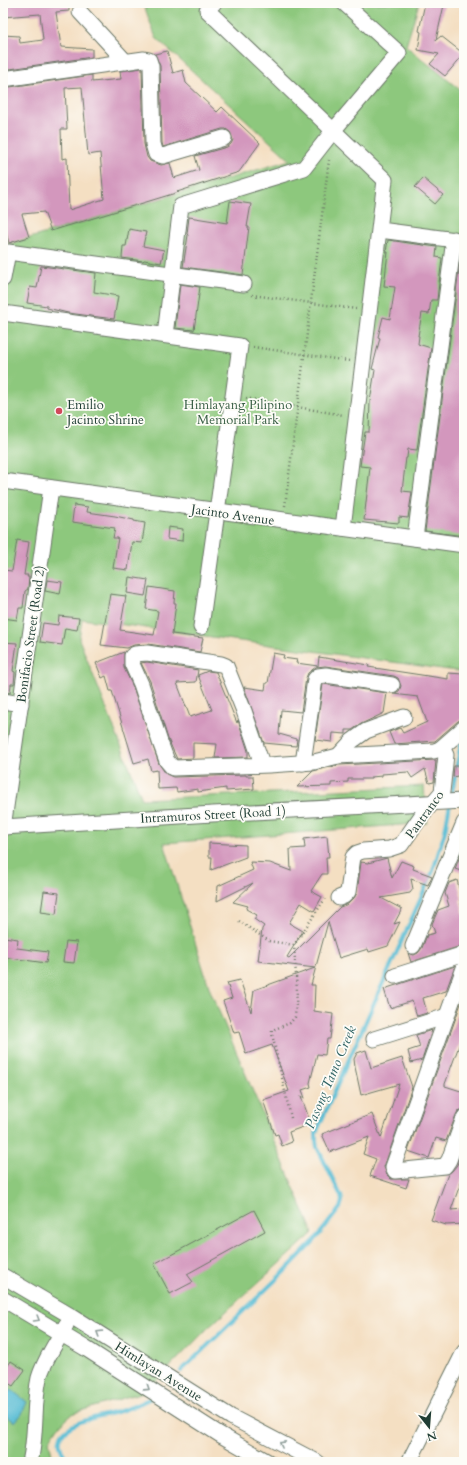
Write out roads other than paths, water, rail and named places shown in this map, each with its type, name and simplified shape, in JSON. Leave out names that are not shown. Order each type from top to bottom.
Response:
[{"type":"street","points":[[214,3],[207,10],[385,180],[343,528]]},
{"type":"street","points":[[165,335],[181,206],[304,168],[333,131],[399,53],[344,3]]},
{"type":"street","points":[[80,12],[126,62]]},
{"type":"street","points":[[3,79],[144,59],[151,62],[153,144],[156,154],[163,156],[224,138]]},
{"type":"street","points":[[380,230],[459,240],[415,538]]},
{"type":"street","points":[[3,279],[8,252],[244,284]]},
{"type":"street","points":[[3,313],[240,346],[201,626]]},
{"type":"street","name":"Jacinto Avenue","points":[[3,481],[464,545]]},
{"type":"street","name":"Bonifacio Street (Road 2)","points":[[3,828],[51,488]]},
{"type":"street","points":[[262,764],[226,666],[146,653],[135,654],[132,656],[132,664],[142,684],[160,742],[169,765],[173,768],[303,763],[338,756],[434,751],[440,749],[464,728]]},
{"type":"street","points":[[303,763],[311,696],[315,680],[318,676],[326,675],[392,684]]},
{"type":"street","points":[[3,701],[21,704]]},
{"type":"street","points":[[338,756],[352,741],[366,731],[404,717]]},
{"type":"street","name":"Pantranco","points":[[339,898],[348,892],[353,857],[362,851],[389,849],[400,845],[427,803],[442,792],[446,755],[444,751],[440,749]]},
{"type":"street","name":"Intramuros Street (Road 1)","points":[[3,828],[213,814],[457,801]]},
{"type":"street","points":[[413,946],[464,823]]},
{"type":"street","points":[[395,976],[464,954]]},
{"type":"street","points":[[464,968],[393,1167],[394,1169],[444,1166],[449,1160],[464,1118]]},
{"type":"street","points":[[374,1039],[447,1016]]},
{"type":"street","name":"Himlayan Avenue","points":[[3,1276],[72,1316],[232,1417],[317,1462]]},
{"type":"street","name":"Himlayan Avenue","points":[[3,1299],[62,1334],[219,1434],[268,1462]]},
{"type":"street","points":[[30,1462],[35,1437],[39,1378],[43,1366],[72,1316]]},
{"type":"street","points":[[409,1462],[464,1352]]},
{"type":"water","points":[[3,1389],[13,1391],[27,1402],[22,1414],[15,1422],[3,1414]]},
{"type":"waterway","name":"Pasong Tamo Creek","points":[[181,1371],[284,1272],[314,1241],[340,1208],[342,1201],[341,1196],[317,1147],[316,1133],[433,871],[445,831],[461,743],[464,740]]},
{"type":"waterway","name":"Pasong Tamo Creek","points":[[72,1462],[61,1450],[61,1437],[65,1431],[82,1421],[124,1410],[151,1398]]},
{"type":"place","name":"Emilio Jacinto Shrine","points":[[59,411]]},
{"type":"park label","name":"Himlayang Pilipino Memorial Park","points":[[238,412]]}]
